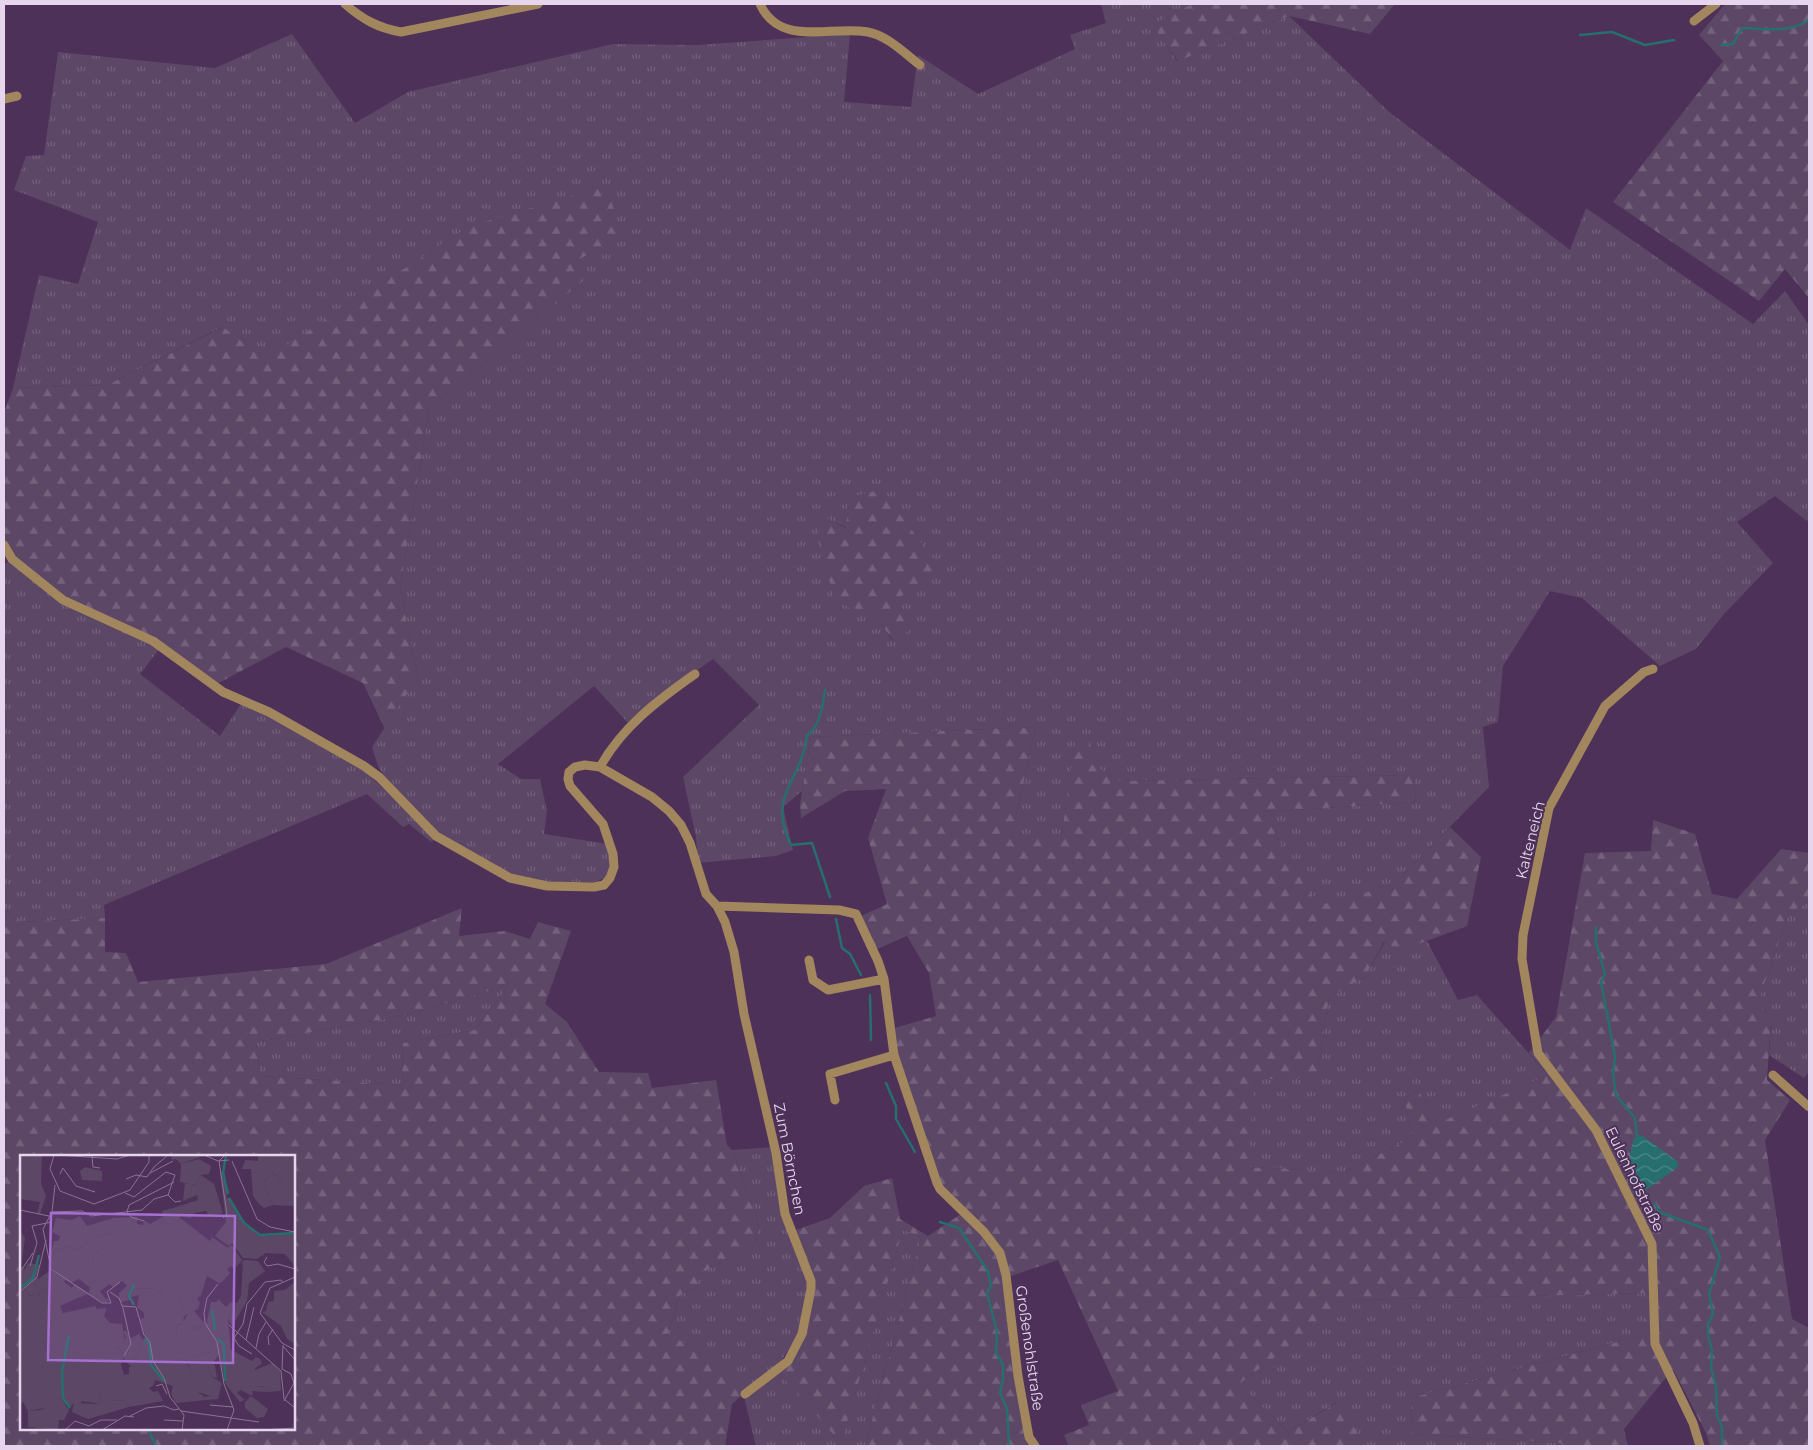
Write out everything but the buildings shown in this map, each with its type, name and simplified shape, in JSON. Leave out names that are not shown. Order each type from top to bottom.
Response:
[{"type":"street","points":[[345,4],[359,16],[380,28],[401,32],[538,4]]},
{"type":"street","points":[[760,4],[772,21],[787,30],[807,32],[852,30],[869,32],[883,36],[920,65]]},
{"type":"street","points":[[1694,21],[1716,4]]},
{"type":"street","points":[[4,99],[16,96]]},
{"type":"street","points":[[4,546],[12,558],[63,600],[153,641],[223,692],[269,712],[364,766],[379,777],[436,836],[510,878],[547,886],[594,888],[604,885],[610,878],[614,868],[609,839],[603,824],[570,786],[569,772],[575,767],[585,764],[600,767],[630,725],[667,693],[695,674]]},
{"type":"street","name":"Kalteneich","points":[[1538,1053],[1522,951],[1523,935],[1549,808],[1605,706],[1644,672],[1652,669]]},
{"type":"street","name":"Zum Börnchen","points":[[600,767],[652,797],[669,811],[681,825],[690,843],[706,894],[717,906],[725,922],[734,952],[744,1014],[776,1153],[785,1214],[811,1281],[809,1303],[802,1334],[788,1361],[745,1394]]},
{"type":"street","points":[[717,906],[839,910],[856,914],[878,961],[884,979],[894,1055],[830,1074],[834,1100]]},
{"type":"street","points":[[809,960],[813,980],[828,990],[884,979]]},
{"type":"street","name":"Eulenhofstraße","points":[[1538,1053],[1596,1130],[1652,1244],[1655,1344],[1693,1423],[1700,1446]]},
{"type":"street","name":"Großenohlstraße","points":[[894,1055],[940,1190],[984,1232],[1000,1253],[1006,1275],[1029,1437],[1035,1446]]},
{"type":"street","points":[[1773,1075],[1809,1107]]},
{"type":"green space","points":[[1101,4],[1192,4],[1153,25],[1177,61],[1289,16],[1388,111],[1570,250],[1586,208],[1753,324],[1785,291],[1809,325],[1809,519],[1807,521],[1775,496],[1737,522],[1773,563],[1724,614],[1696,649],[1660,666],[1582,598],[1550,591],[1503,666],[1498,722],[1483,727],[1489,787],[1393,885],[1317,907],[1263,812],[1416,802],[1413,775],[1119,781],[1092,764],[1076,740],[1061,838],[1011,838],[1036,727],[811,737],[802,791],[783,807],[793,850],[776,856],[698,863],[696,837],[683,777],[759,705],[713,659],[666,692],[628,723],[594,686],[498,764],[521,779],[540,779],[547,811],[544,834],[608,844],[611,868],[607,876],[596,882],[541,883],[512,876],[439,834],[386,780],[378,766],[372,747],[418,676],[400,589],[429,409],[583,281],[580,258],[624,239],[470,226],[265,360],[222,327],[107,385],[13,388],[39,275],[78,284],[98,222],[14,190],[26,156],[44,155],[58,52],[215,68],[292,34],[355,123],[408,92],[613,44],[698,45],[850,34],[844,102],[911,107],[918,55],[978,94],[1075,49],[1070,35],[1106,23]],"holes":[[[825,518],[944,571],[891,601],[893,641],[868,607]]]},
{"type":"green space","points":[[1192,4],[1395,4],[1370,34],[1289,16],[1178,61],[1152,25]]},
{"type":"green space","points":[[1725,4],[1809,4],[1809,298],[1785,269],[1759,301],[1613,202],[1723,61],[1699,35]]},
{"type":"green space","points":[[606,186],[624,239],[581,258],[583,281],[429,409],[400,589],[418,676],[385,729],[363,683],[286,647],[217,684],[189,663],[156,644],[61,596],[20,564],[4,543],[4,413],[13,388],[107,385],[223,327],[265,359],[470,226]]},
{"type":"green space","points":[[881,490],[944,572],[892,601],[910,630],[894,641],[868,608],[855,612],[834,597],[817,536],[825,518],[846,528],[849,497]]},
{"type":"green space","points":[[10,560],[160,648],[140,674],[220,736],[242,702],[361,767],[435,839],[431,842],[409,824],[403,827],[367,794],[104,905],[105,918],[19,922],[4,909],[4,565]]},
{"type":"green space","points":[[1036,727],[1011,838],[1061,838],[1076,739],[1090,739],[1092,764],[1119,781],[1413,775],[1416,802],[1263,812],[1317,906],[1393,885],[1450,827],[1481,857],[1467,926],[1400,951],[1384,942],[1365,977],[1329,997],[1318,1073],[1294,1079],[1255,1079],[1247,1167],[1345,1172],[1413,1137],[1404,1098],[1418,1091],[1441,1122],[1548,1075],[1529,1053],[1556,1017],[1585,853],[1651,851],[1653,820],[1695,834],[1712,894],[1737,899],[1781,849],[1809,853],[1809,901],[1788,915],[1758,1002],[1771,1018],[1767,1080],[1790,1100],[1765,1140],[1792,1319],[1809,1328],[1809,1446],[1710,1446],[1706,1433],[1673,1369],[1624,1429],[1628,1446],[1562,1446],[1561,1443],[1412,1434],[1411,1398],[1643,1335],[1649,1293],[1352,1300],[1239,1384],[1288,1432],[1338,1402],[1366,1446],[1069,1446],[1064,1435],[1089,1425],[1081,1405],[1118,1391],[1058,1260],[1008,1277],[1018,1368],[1032,1435],[1038,1446],[865,1446],[921,1238],[903,1229],[841,1443],[778,1371],[799,1338],[812,1281],[793,1231],[830,1218],[864,1186],[892,1178],[900,1219],[928,1236],[961,1214],[941,1189],[895,1054],[891,1029],[936,1016],[929,973],[907,936],[875,950],[859,917],[887,904],[868,838],[886,789],[845,791],[801,818],[800,804],[811,737]]},
{"type":"green space","points":[[1809,901],[1809,1072],[1804,1078],[1769,1055],[1771,1018],[1758,1002],[1788,915]]},
{"type":"green space","points":[[462,908],[459,936],[505,931],[530,939],[538,922],[571,931],[545,1004],[567,1022],[599,1072],[648,1073],[652,1088],[716,1080],[727,1145],[732,1150],[758,1220],[755,1245],[698,1275],[698,1287],[680,1295],[668,1335],[712,1356],[743,1394],[732,1404],[725,1446],[4,1446],[4,909],[19,922],[105,918],[105,952],[126,953],[138,982],[326,964]],"holes":[[[509,985],[475,1030],[403,1043],[402,1085],[260,1076],[256,1042],[406,1015]]]},
{"type":"green space","points":[[1427,941],[1458,1000],[1477,995],[1548,1075],[1441,1123],[1418,1091],[1404,1098],[1413,1137],[1345,1172],[1246,1167],[1255,1078],[1318,1073],[1329,997],[1365,977],[1385,942],[1400,951]]},
{"type":"green space","points":[[509,985],[475,1030],[403,1043],[402,1085],[260,1076],[256,1042],[406,1015]]},
{"type":"green space","points":[[773,1147],[779,1192],[809,1281],[797,1336],[776,1369],[743,1394],[668,1335],[680,1295],[698,1287],[698,1275],[755,1245],[758,1220],[732,1150]]},
{"type":"green space","points":[[903,1229],[921,1238],[865,1446],[756,1446],[744,1397],[778,1371],[841,1442]]},
{"type":"green space","points":[[1650,1293],[1643,1335],[1411,1398],[1412,1434],[1561,1443],[1562,1446],[1366,1446],[1337,1402],[1288,1432],[1239,1384],[1352,1300]]},
{"type":"water","points":[[1636,1135],[1643,1136],[1678,1162],[1678,1167],[1639,1195],[1634,1195],[1630,1172],[1631,1149]]},
{"type":"waterway","points":[[1721,45],[1733,44],[1742,28],[1785,29],[1809,20]]},
{"type":"waterway","points":[[1580,35],[1612,32],[1645,45],[1674,40]]},
{"type":"waterway","points":[[825,690],[820,715],[815,726],[807,736],[804,752],[784,800],[782,813],[784,828],[791,845],[812,843],[830,897]]},
{"type":"waterway","points":[[836,919],[842,948],[850,954],[861,975]]},
{"type":"waterway","points":[[1596,927],[1596,942],[1605,974],[1601,982],[1615,1057],[1613,1074],[1616,1095],[1635,1118],[1637,1136]]},
{"type":"waterway","points":[[870,995],[871,1040]]},
{"type":"waterway","points":[[886,1083],[896,1106],[896,1119],[915,1152]]},
{"type":"waterway","points":[[1655,1203],[1659,1212],[1708,1230],[1720,1257],[1709,1294],[1713,1314],[1708,1324],[1708,1335],[1712,1350],[1711,1368],[1716,1386],[1717,1415],[1722,1427],[1722,1446]]},
{"type":"waterway","points":[[940,1222],[959,1228],[988,1271],[991,1286],[987,1293],[997,1332],[996,1353],[1003,1365],[1000,1393],[1007,1409],[1009,1446]]},
{"type":"waterway","points":[[148,1430],[156,1446]]}]
